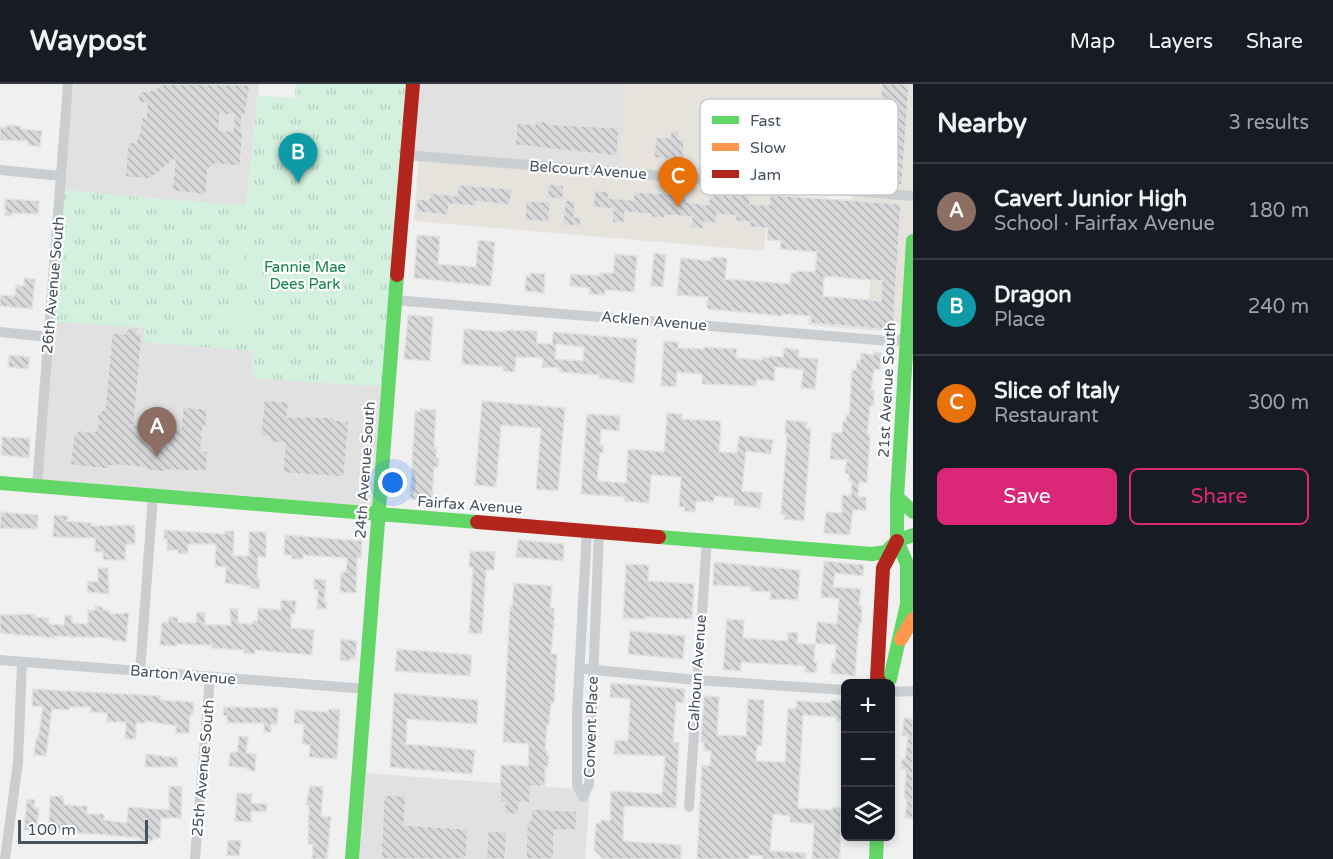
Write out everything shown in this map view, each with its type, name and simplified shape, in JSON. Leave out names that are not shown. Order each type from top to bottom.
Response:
[{"type":"street","name":"26th Avenue South","points":[[36,486],[68,84]]},
{"type":"street","name":"24th Avenue South","points":[[352,859],[367,689],[394,300],[413,84]]},
{"type":"street","name":"Belcourt Avenue","points":[[406,155],[700,179]]},
{"type":"street","points":[[0,170],[61,176]]},
{"type":"street","name":"Belcourt Avenue","points":[[898,195],[913,196]]},
{"type":"street","name":"21st Avenue South","points":[[890,679],[907,604],[908,564],[897,541],[897,497],[909,336],[913,241]]},
{"type":"street","name":"Acklen Avenue","points":[[394,300],[849,338],[894,341],[909,336]]},
{"type":"street","points":[[0,332],[49,337]]},
{"type":"street","name":"Fairfax Avenue","points":[[0,483],[872,555],[886,552],[897,541],[913,535]]},
{"type":"street","points":[[140,672],[153,496]]},
{"type":"street","points":[[897,497],[913,512]]},
{"type":"street","name":"Convent Place","points":[[593,531],[589,784],[583,797],[577,785],[580,668],[593,531]]},
{"type":"street","name":"Calhoun Avenue","points":[[689,807],[707,540]]},
{"type":"street","name":"21st Avenue South","points":[[878,679],[883,568],[897,541]]},
{"type":"street","points":[[900,640],[913,619]]},
{"type":"street","name":"Barton Avenue","points":[[0,660],[367,689]]},
{"type":"street","points":[[3,859],[18,762],[22,662]]},
{"type":"street","points":[[580,668],[696,680],[841,690]]},
{"type":"street","name":"25th Avenue South","points":[[195,859],[210,678]]},
{"type":"street","points":[[895,692],[913,691]]},
{"type":"street","points":[[876,859],[877,841]]},
{"type":"shaded area","points":[[74,84],[259,84],[246,206],[60,190]]},
{"type":"shaded area","points":[[413,84],[625,84],[619,173],[406,155]]},
{"type":"shaded area","points":[[424,84],[913,84],[913,326],[895,324],[894,332],[808,325],[810,312],[868,315],[872,263],[846,261],[852,195],[898,195],[898,99],[700,99],[700,195],[769,195],[764,251],[414,221]]},
{"type":"shaded area","points":[[52,296],[393,319],[379,514],[37,486]]},
{"type":"shaded area","points":[[366,773],[590,790],[585,859],[359,859]]},
{"type":"green space","name":"Fannie Mae Dees Park","points":[[296,84],[413,84],[387,387],[252,378],[252,351],[144,342],[145,328],[50,321],[60,190],[246,206],[258,95],[295,98]]},
{"type":"green space","points":[[231,249],[245,250],[242,282],[228,280]]},
{"type":"green space","points":[[250,251],[264,253],[261,284],[247,282]]},
{"type":"green space","points":[[269,253],[283,254],[280,285],[266,284]]},
{"type":"green space","points":[[236,304],[253,305],[252,329],[234,329]]},
{"type":"building","points":[[164,84],[250,85],[245,116],[242,115],[240,166],[215,164],[208,169],[206,195],[172,191],[175,159],[150,179],[125,177],[128,142],[136,143],[142,117],[146,118],[147,103],[138,102],[139,92],[153,90]],"holes":[[[220,114],[234,115],[233,131],[219,130]]]},
{"type":"building","points":[[882,84],[909,84],[902,185],[898,185],[898,99],[881,99]]},
{"type":"building","points":[[535,121],[548,122],[547,124],[619,128],[617,156],[515,145],[517,123],[535,125]]},
{"type":"building","points":[[7,125],[42,131],[40,147],[28,145],[28,141],[0,140],[0,127],[7,127]]},
{"type":"building","points":[[671,131],[679,132],[678,139],[684,139],[683,160],[654,158],[656,137],[670,138]]},
{"type":"building","points":[[549,184],[564,186],[563,199],[547,198]]},
{"type":"building","points":[[458,185],[512,189],[510,205],[476,201],[476,206],[449,204],[448,215],[416,212],[417,199],[429,200],[430,193],[457,196]]},
{"type":"building","points":[[595,190],[609,192],[608,198],[633,200],[634,192],[686,195],[686,202],[709,205],[710,195],[750,195],[750,204],[769,205],[770,195],[901,204],[893,330],[811,323],[811,316],[783,314],[782,316],[709,309],[707,307],[708,297],[677,295],[681,258],[711,261],[714,257],[727,259],[725,279],[790,284],[791,273],[815,272],[817,252],[780,249],[781,241],[767,240],[768,228],[749,227],[750,222],[735,221],[736,216],[717,214],[717,223],[704,222],[704,229],[691,228],[692,217],[665,215],[665,218],[651,217],[651,214],[625,212],[624,223],[612,222],[613,209],[593,207]],"holes":[[[824,276],[882,281],[881,301],[823,296]]]},
{"type":"building","points":[[5,199],[39,201],[38,214],[12,213],[12,216],[5,216]]},
{"type":"building","points":[[565,200],[575,201],[574,217],[581,217],[580,226],[563,225]]},
{"type":"building","points":[[526,201],[550,202],[549,222],[525,220]]},
{"type":"building","points":[[417,235],[440,237],[438,264],[476,267],[478,240],[495,242],[491,286],[414,278]]},
{"type":"building","points":[[654,253],[666,255],[663,287],[651,286]]},
{"type":"building","points":[[615,254],[637,256],[634,292],[605,290],[605,295],[589,294],[590,288],[570,286],[571,274],[599,276],[599,273],[613,273]]},
{"type":"building","points":[[530,273],[545,274],[544,293],[525,291],[526,276],[530,277]]},
{"type":"building","points":[[24,278],[35,279],[32,309],[0,306],[0,295],[15,296],[16,285],[24,286]]},
{"type":"building","points":[[408,315],[433,317],[430,361],[404,359]]},
{"type":"building","points":[[129,327],[138,328],[137,334],[142,334],[134,425],[181,429],[183,407],[207,409],[201,451],[208,451],[206,471],[165,470],[165,472],[117,465],[110,466],[109,469],[70,465],[74,435],[81,429],[87,432],[95,431],[99,423],[97,415],[105,408],[112,333],[125,334],[125,330]]},
{"type":"building","points":[[464,329],[505,332],[505,330],[537,331],[537,343],[552,344],[553,332],[637,339],[634,383],[599,378],[600,375],[559,372],[560,368],[542,367],[543,358],[516,357],[515,372],[503,371],[503,367],[462,364]],"holes":[[[556,344],[584,347],[583,361],[555,359]]]},
{"type":"building","points":[[664,341],[679,342],[678,348],[737,349],[736,358],[762,360],[762,357],[769,358],[769,356],[783,357],[784,348],[799,350],[798,357],[818,359],[815,389],[801,388],[803,370],[775,367],[774,381],[757,379],[756,386],[702,384],[702,374],[677,372],[676,387],[661,386]]},
{"type":"building","points":[[874,352],[882,353],[880,370],[874,369],[871,390],[874,390],[874,406],[870,406],[867,435],[870,435],[867,483],[859,482],[858,497],[866,497],[866,510],[853,510],[850,535],[824,533],[826,512],[842,513],[842,495],[851,495],[852,481],[849,481],[849,474],[845,473],[847,460],[830,459],[832,433],[842,433],[843,421],[846,421],[846,414],[849,415],[852,370],[856,370],[861,353],[874,355]]},
{"type":"building","points":[[9,355],[30,357],[28,369],[8,367]]},
{"type":"building","points":[[264,400],[289,402],[287,417],[334,417],[334,420],[349,421],[344,477],[283,473],[285,443],[270,442],[270,437],[261,436]]},
{"type":"building","points":[[482,401],[565,408],[558,491],[536,489],[541,428],[501,425],[496,487],[475,485]]},
{"type":"building","points":[[420,409],[436,410],[434,448],[437,448],[436,458],[439,458],[438,467],[434,467],[432,501],[410,499],[415,411],[420,412]]},
{"type":"building","points":[[667,413],[682,414],[682,419],[720,421],[719,452],[737,453],[739,436],[773,440],[771,454],[746,451],[742,491],[762,493],[760,508],[734,505],[734,498],[715,496],[713,502],[696,501],[695,512],[684,511],[685,507],[679,507],[681,477],[651,475],[649,503],[624,501],[625,497],[581,494],[587,414],[620,416],[619,431],[601,429],[600,445],[604,445],[603,453],[600,452],[597,481],[626,483],[628,449],[664,452]]},
{"type":"building","points":[[786,420],[807,422],[806,428],[811,428],[804,521],[784,519],[785,515],[781,514]]},
{"type":"building","points":[[2,437],[30,438],[29,458],[1,455]]},
{"type":"building","points":[[1,512],[38,515],[37,529],[0,528]]},
{"type":"building","points":[[54,515],[68,516],[67,521],[91,523],[91,526],[135,525],[135,544],[126,544],[125,560],[103,560],[103,552],[95,552],[95,538],[53,537]]},
{"type":"building","points":[[164,530],[225,534],[225,531],[234,531],[233,556],[249,556],[249,532],[266,532],[266,557],[258,557],[259,589],[225,583],[226,567],[215,566],[216,544],[188,544],[188,554],[178,553],[178,550],[167,550]]},
{"type":"building","points":[[285,535],[362,541],[361,558],[357,558],[356,593],[340,592],[341,572],[346,572],[347,558],[303,555],[303,559],[292,559],[292,555],[284,555]]},
{"type":"building","points":[[518,540],[564,544],[563,561],[516,557]]},
{"type":"building","points":[[470,551],[495,552],[494,570],[486,570],[482,634],[469,633],[473,567],[469,567]]},
{"type":"building","points":[[824,561],[864,565],[863,576],[835,573],[833,587],[861,589],[859,605],[862,606],[861,624],[859,624],[855,676],[831,673],[832,661],[835,662],[836,645],[815,643],[817,622],[837,624],[839,599],[821,597]]},
{"type":"building","points":[[714,562],[800,570],[798,600],[770,599],[771,592],[751,591],[751,587],[713,585]]},
{"type":"building","points":[[626,564],[649,565],[648,581],[694,584],[692,619],[623,618]]},
{"type":"building","points":[[98,568],[108,568],[109,594],[87,592],[88,581],[98,582]]},
{"type":"building","points":[[314,579],[326,580],[324,602],[327,602],[326,609],[317,609],[318,590],[314,589]]},
{"type":"building","points":[[514,583],[552,586],[550,608],[554,608],[554,623],[551,654],[557,654],[554,703],[551,703],[549,725],[547,724],[545,750],[549,756],[548,767],[545,766],[545,786],[530,786],[530,803],[519,802],[518,815],[504,813],[505,802],[500,802],[501,765],[528,766],[529,744],[503,742],[510,606],[512,606]]},
{"type":"building","points":[[281,600],[296,601],[295,614],[291,614],[291,628],[314,630],[312,655],[255,650],[255,654],[244,653],[244,650],[212,648],[212,645],[160,645],[162,622],[168,623],[169,617],[178,617],[178,622],[196,623],[197,612],[205,613],[205,625],[231,625],[230,609],[238,609],[238,623],[253,624],[253,621],[257,621],[258,608],[281,610]]},
{"type":"building","points":[[95,606],[103,607],[103,610],[110,611],[110,614],[129,613],[126,642],[112,640],[112,638],[55,636],[55,638],[0,633],[0,615],[35,614],[34,617],[49,618],[48,624],[64,625],[65,615],[72,615],[72,623],[88,624],[88,610],[95,610]]},
{"type":"building","points":[[727,619],[744,620],[743,638],[788,641],[788,632],[798,633],[797,643],[815,645],[816,673],[805,672],[805,666],[741,662],[741,671],[723,670]]},
{"type":"building","points":[[630,631],[685,636],[683,659],[628,654]]},
{"type":"building","points":[[341,639],[357,641],[355,659],[340,660]]},
{"type":"building","points":[[397,649],[472,655],[470,676],[395,671]]},
{"type":"building","points":[[611,683],[685,689],[684,703],[676,702],[673,742],[679,743],[676,808],[624,806],[623,841],[681,845],[681,859],[603,859],[594,850],[596,823],[601,823],[601,820],[610,821],[611,791],[662,794],[665,756],[614,754],[615,740],[628,741],[630,699],[610,697]]},
{"type":"building","points":[[33,689],[161,696],[160,700],[194,702],[193,715],[190,715],[189,733],[176,733],[176,726],[146,721],[146,723],[136,723],[136,739],[125,739],[126,722],[107,722],[107,713],[90,712],[91,707],[70,707],[69,710],[52,709],[46,756],[34,755],[43,707],[32,706]]},
{"type":"building","points":[[394,693],[478,700],[477,724],[407,719],[406,744],[475,750],[472,774],[390,767]]},
{"type":"building","points":[[704,696],[719,697],[717,735],[746,736],[748,699],[764,700],[762,746],[757,745],[756,761],[785,762],[788,708],[796,709],[797,701],[831,703],[831,700],[841,701],[841,721],[837,721],[837,717],[803,715],[798,808],[832,810],[832,807],[841,807],[840,859],[812,859],[814,824],[790,822],[790,816],[773,814],[770,851],[806,853],[806,859],[763,859],[763,856],[749,855],[749,859],[697,859],[702,765],[710,766],[711,751],[704,751],[704,742],[701,742]]},
{"type":"building","points":[[224,707],[278,708],[277,725],[271,724],[271,732],[264,732],[264,723],[227,723],[227,716],[223,716]]},
{"type":"building","points":[[328,709],[340,710],[337,759],[309,757],[310,745],[302,744],[304,724],[294,723],[295,710],[328,712]]},
{"type":"building","points":[[904,718],[913,719],[913,819],[905,818],[906,774],[905,769],[901,769],[902,759],[905,759],[908,736],[902,736]]},
{"type":"building","points":[[239,736],[248,737],[246,753],[256,754],[255,771],[229,766],[230,752],[237,752]]},
{"type":"building","points":[[146,754],[178,758],[177,767],[145,767]]},
{"type":"building","points":[[169,786],[182,787],[181,818],[161,818],[160,838],[153,838],[153,841],[96,834],[49,832],[50,796],[63,796],[64,805],[87,806],[87,814],[104,814],[104,820],[127,823],[128,807],[169,810]]},
{"type":"building","points":[[310,786],[323,787],[321,816],[331,817],[327,859],[312,859],[313,845],[308,844],[309,806],[306,805]]},
{"type":"building","points":[[237,793],[252,794],[251,803],[267,804],[266,812],[251,811],[251,822],[235,821]]},
{"type":"building","points":[[384,795],[406,796],[404,825],[468,829],[466,859],[381,859]]},
{"type":"building","points":[[27,799],[35,800],[34,808],[39,808],[36,832],[24,830]]},
{"type":"building","points":[[532,809],[577,811],[576,830],[554,830],[554,859],[526,859],[527,821],[531,821]]},
{"type":"building","points":[[488,831],[507,832],[505,859],[486,859]]},
{"type":"building","points":[[228,840],[241,841],[239,856],[227,855]]},
{"type":"traffic: fast","points":[[890,679],[907,604],[907,564],[897,541],[897,497],[913,241]]},
{"type":"traffic: fast","points":[[352,859],[397,275]]},
{"type":"traffic: fast","points":[[0,483],[477,522]]},
{"type":"traffic: fast","points":[[897,497],[913,512]]},
{"type":"traffic: fast","points":[[659,537],[872,554],[886,552],[897,541],[913,535]]},
{"type":"traffic: fast","points":[[876,859],[877,841]]},
{"type":"traffic: slow","points":[[901,639],[913,619]]},
{"type":"traffic: jam","points":[[397,275],[413,84]]},
{"type":"traffic: jam","points":[[477,522],[659,537]]},
{"type":"traffic: jam","points":[[878,679],[883,568],[897,541]]},
{"type":"place","name":"Dragon","points":[[298,183]]},
{"type":"place","name":"Slice of Italy","points":[[678,207]]},
{"type":"place","name":"Cavert Junior High","points":[[157,457]]}]
